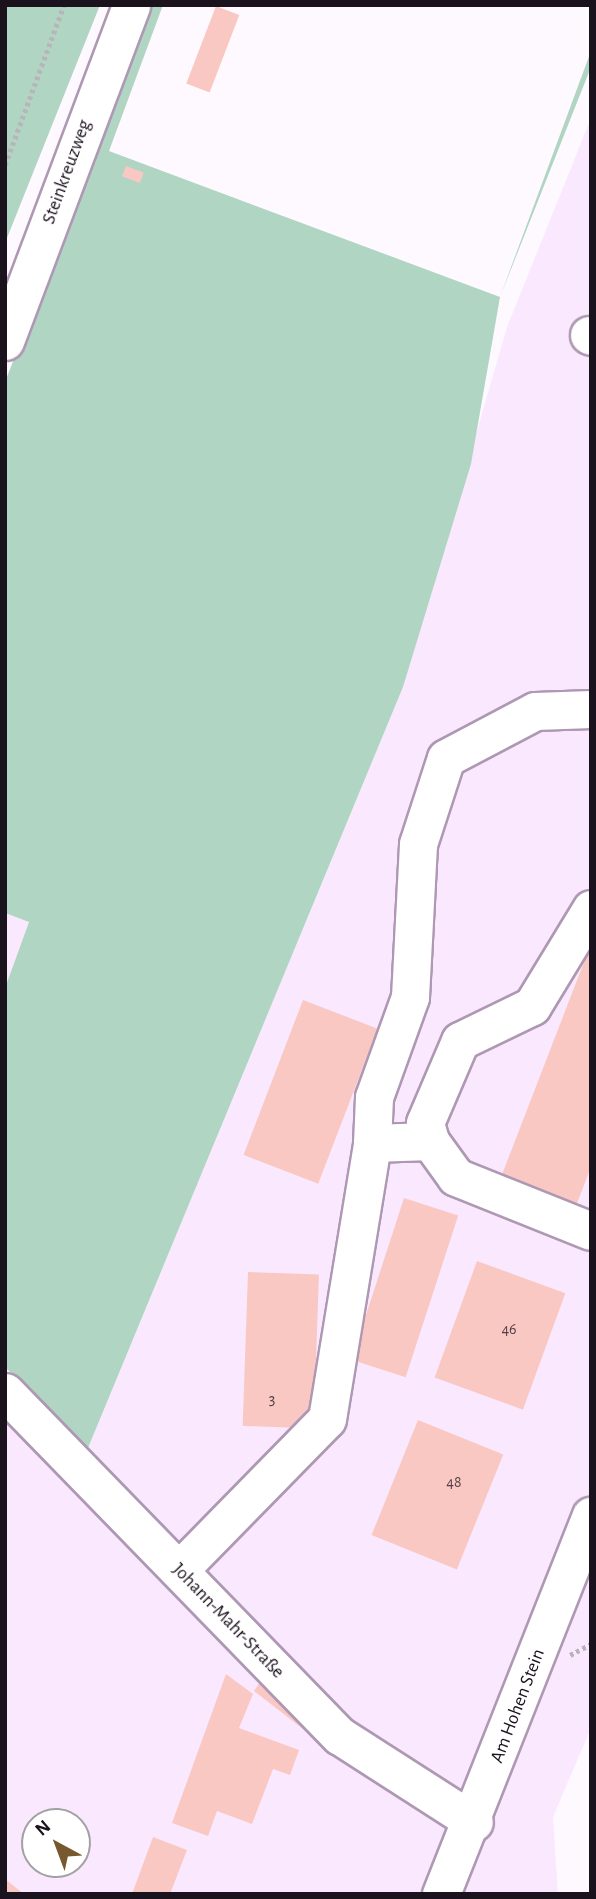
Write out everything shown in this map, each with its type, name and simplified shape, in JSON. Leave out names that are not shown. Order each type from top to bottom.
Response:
[{"type":"street","name":"Steinkreuzweg","points":[[5,341],[131,5]]},
{"type":"street","points":[[179,1570],[327,1419],[372,1143],[374,1097],[410,998],[418,844],[446,758],[535,711],[591,709]]},
{"type":"street","points":[[591,909],[532,1006],[460,1041],[425,1122],[430,1141],[456,1177],[591,1230]]},
{"type":"street","points":[[372,1143],[430,1141]]},
{"type":"street","name":"Johann-Mahr-Straße","points":[[5,1392],[340,1736],[474,1822]]},
{"type":"street","name":"Am Hohen Stein","points":[[441,1894],[474,1822],[591,1516]]},
{"type":"path","points":[[5,165],[64,5]]},
{"type":"shaded area","points":[[591,118],[591,1728],[553,1817],[558,1894],[5,1894],[5,1367],[88,1448],[403,687],[507,327]]},
{"type":"shaded area","points":[[5,913],[29,922],[5,988]]},
{"type":"green space","points":[[5,5],[100,5],[5,243]]},
{"type":"green space","points":[[151,5],[163,5],[109,151],[500,297],[471,464],[403,687],[88,1448],[5,1367],[5,988],[29,922],[5,913],[5,382]]},
{"type":"green space","points":[[591,51],[591,67],[500,297]]},
{"type":"building","points":[[216,6],[239,15],[210,92],[186,83]]},
{"type":"building","points":[[126,166],[144,173],[140,183],[122,176]]},
{"type":"building","points":[[591,944],[591,1167],[576,1206],[501,1177]]},
{"type":"building","points":[[303,1000],[378,1029],[318,1184],[244,1155]]},
{"type":"building","points":[[404,1198],[458,1216],[406,1377],[351,1360]]},
{"type":"building","points":[[477,1261],[565,1293],[523,1410],[435,1378]]},
{"type":"building","points":[[248,1272],[319,1274],[314,1428],[243,1426]]},
{"type":"building","points":[[418,1420],[503,1454],[457,1569],[372,1535]]},
{"type":"building","points":[[226,1674],[253,1694],[239,1728],[299,1750],[290,1775],[273,1769],[252,1824],[217,1811],[208,1836],[172,1823]]},
{"type":"building","points":[[263,1678],[309,1721],[303,1729],[254,1691]]},
{"type":"building","points":[[153,1837],[187,1850],[170,1894],[132,1894]]},
{"type":"building","points":[[5,1879],[24,1894],[5,1894]]}]
